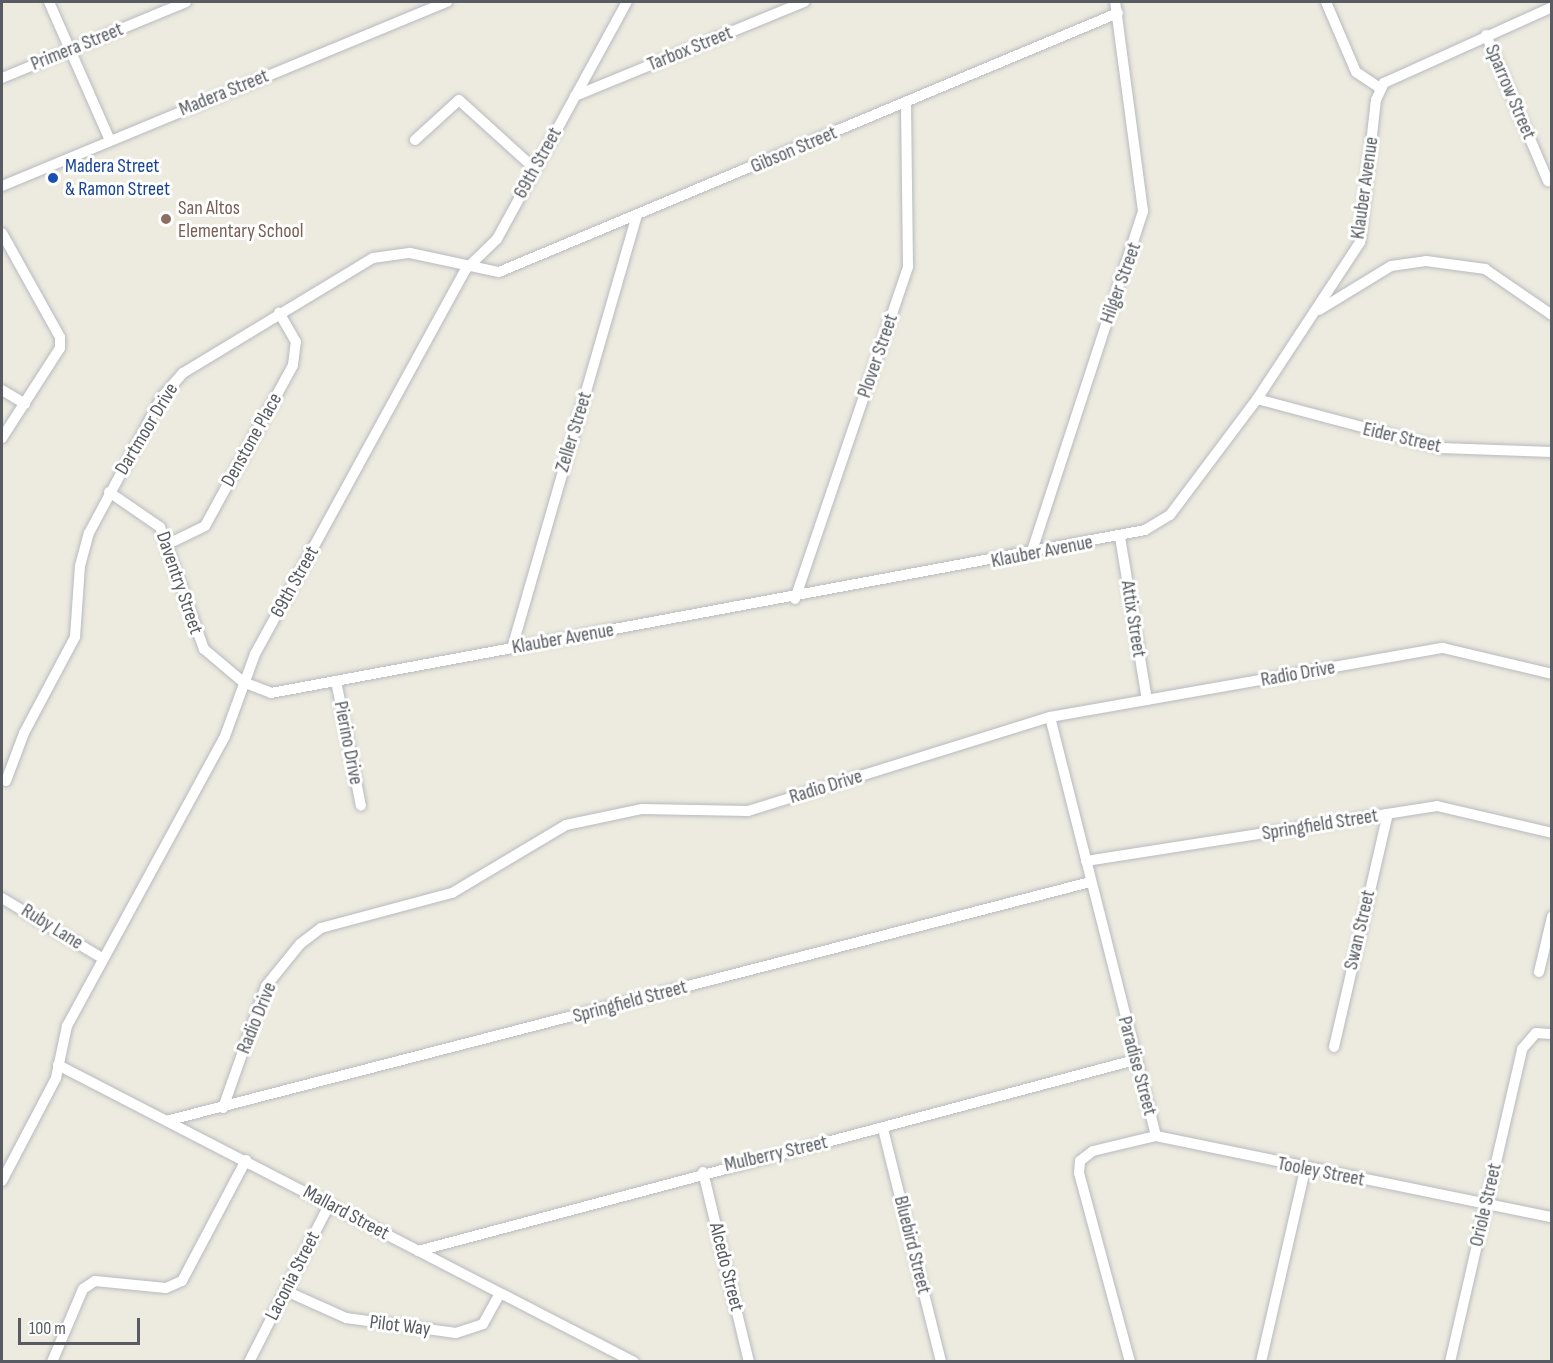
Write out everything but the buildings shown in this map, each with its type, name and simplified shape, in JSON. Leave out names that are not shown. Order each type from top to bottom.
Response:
[{"type":"street","points":[[49,2],[74,48],[110,140]]},
{"type":"street","name":"Primera Street","points":[[2,78],[186,2]]},
{"type":"street","name":"Madera Street","points":[[2,186],[447,2]]},
{"type":"street","name":"69th Street","points":[[2,1181],[58,1065],[61,1040],[102,958],[225,736],[243,682],[466,269],[497,239],[627,2]]},
{"type":"street","name":"Tarbox Street","points":[[575,96],[804,2]]},
{"type":"street","points":[[1326,2],[1356,72],[1380,88],[1389,77],[1551,7]]},
{"type":"street","name":"Gibson Street","points":[[466,269],[499,272],[906,104],[1117,7]]},
{"type":"street","name":"Hilger Street","points":[[1031,554],[1143,211],[1117,7]]},
{"type":"street","name":"Sparrow Street","points":[[1486,35],[1548,182]]},
{"type":"street","name":"Klauber Avenue","points":[[243,682],[271,693],[795,599],[1120,537],[1170,515],[1257,399],[1360,243],[1380,88]]},
{"type":"street","points":[[415,140],[459,100],[534,168]]},
{"type":"street","name":"Plover Street","points":[[795,599],[908,267],[906,104]]},
{"type":"street","name":"Zeller Street","points":[[512,648],[637,216]]},
{"type":"street","points":[[2,232],[60,337],[60,348],[2,438]]},
{"type":"street","name":"Dartmoor Drive","points":[[6,781],[24,733],[75,637],[82,555],[109,492],[171,384],[279,313],[382,255],[419,255],[466,269]]},
{"type":"street","points":[[1306,326],[1318,310],[1365,279],[1391,266],[1426,261],[1485,269],[1551,315]]},
{"type":"street","name":"Denstone Place","points":[[166,545],[205,526],[293,365],[296,342],[279,313]]},
{"type":"street","points":[[2,390],[25,404]]},
{"type":"street","name":"Eider Street","points":[[1257,399],[1441,448],[1551,452]]},
{"type":"street","name":"Daventry Street","points":[[109,492],[152,517],[166,545],[200,643],[243,682]]},
{"type":"street","name":"Attix Street","points":[[1120,537],[1147,700]]},
{"type":"street","name":"Radio Drive","points":[[223,1108],[266,986],[288,956],[321,928],[452,893],[566,825],[642,809],[747,811],[1050,717],[1443,648],[1551,674]]},
{"type":"street","name":"Pierino Drive","points":[[336,681],[361,806]]},
{"type":"street","name":"Paradise Street","points":[[1050,717],[1156,1136],[1093,1151],[1080,1161],[1130,1362]]},
{"type":"street","name":"Springfield Street","points":[[1086,861],[1437,806],[1551,833]]},
{"type":"street","name":"Swan Street","points":[[1334,1047],[1388,814]]},
{"type":"street","name":"Springfield Street","points":[[170,1120],[1090,882]]},
{"type":"street","name":"Ruby Lane","points":[[2,898],[102,958]]},
{"type":"street","points":[[1539,972],[1551,917]]},
{"type":"street","name":"Oriole Street","points":[[1450,1362],[1522,1049],[1536,1034],[1551,1034]]},
{"type":"street","name":"Mulberry Street","points":[[418,1251],[703,1172],[883,1129],[1135,1060]]},
{"type":"street","name":"Mallard Street","points":[[58,1065],[170,1120],[329,1205],[634,1362]]},
{"type":"street","name":"Bluebird Street","points":[[883,1129],[941,1362]]},
{"type":"street","name":"Tooley Street","points":[[1156,1136],[1305,1170],[1551,1217]]},
{"type":"street","points":[[52,1362],[83,1289],[95,1281],[166,1288],[182,1281],[246,1160]]},
{"type":"street","points":[[1261,1362],[1305,1170]]},
{"type":"street","name":"Alcedo Street","points":[[703,1172],[749,1362]]},
{"type":"street","name":"Laconia Street","points":[[249,1362],[329,1205]]},
{"type":"street","name":"Pilot Way","points":[[286,1291],[346,1318],[456,1333],[483,1324],[500,1293]]},
{"type":"place","name":"Madera Street & Ramon Street","points":[[53,178]]},
{"type":"place","name":"San Altos Elementary School","points":[[166,219]]}]
